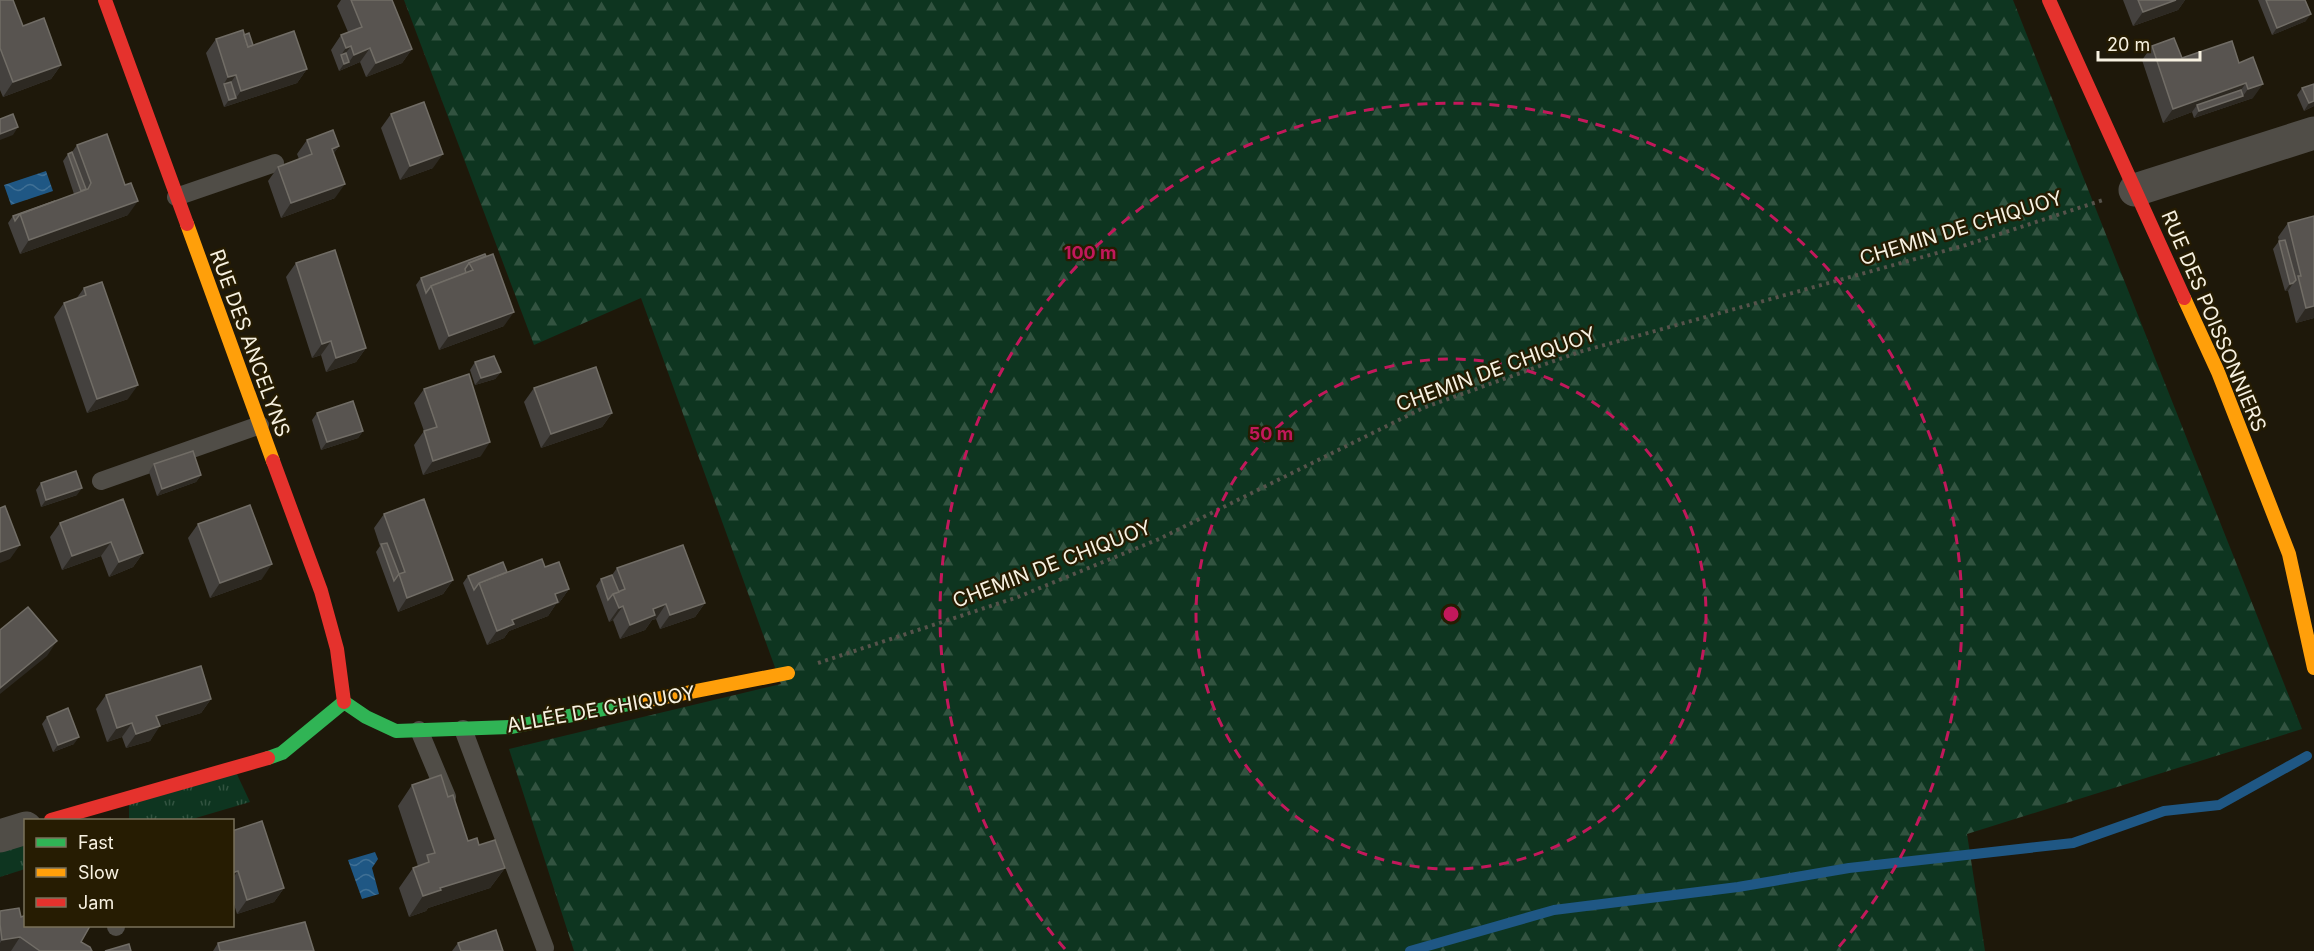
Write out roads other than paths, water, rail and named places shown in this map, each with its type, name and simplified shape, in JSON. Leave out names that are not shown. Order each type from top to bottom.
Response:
[{"type":"street","name":"RUE DES ANCELYNS","points":[[105,0],[321,591],[337,649],[344,702]]},
{"type":"street","name":"RUE DES POISSONNIERS","points":[[2049,0],[2218,372],[2289,554],[2314,668]]},
{"type":"street","points":[[2135,190],[2314,133]]},
{"type":"street","name":"ALLÉE DE CHIQUOY","points":[[344,702],[366,717],[396,731],[512,727],[788,673]]},
{"type":"street","points":[[58,819],[94,814],[214,772],[254,764],[282,753],[344,702]]},
{"type":"street","points":[[0,836],[24,829]]},
{"type":"lane","points":[[176,197],[275,162]]},
{"type":"lane","points":[[101,482],[260,425]]},
{"type":"lane","points":[[463,729],[545,948]]},
{"type":"lane","points":[[419,730],[454,814]]},
{"type":"water","points":[[46,171],[53,191],[11,205],[4,185]]},
{"type":"water","points":[[375,852],[378,859],[372,868],[379,894],[362,899],[348,860]]},
{"type":"waterway","points":[[1410,951],[1554,910],[1738,887],[1849,868],[2073,843],[2164,811],[2219,805],[2307,756]]}]
